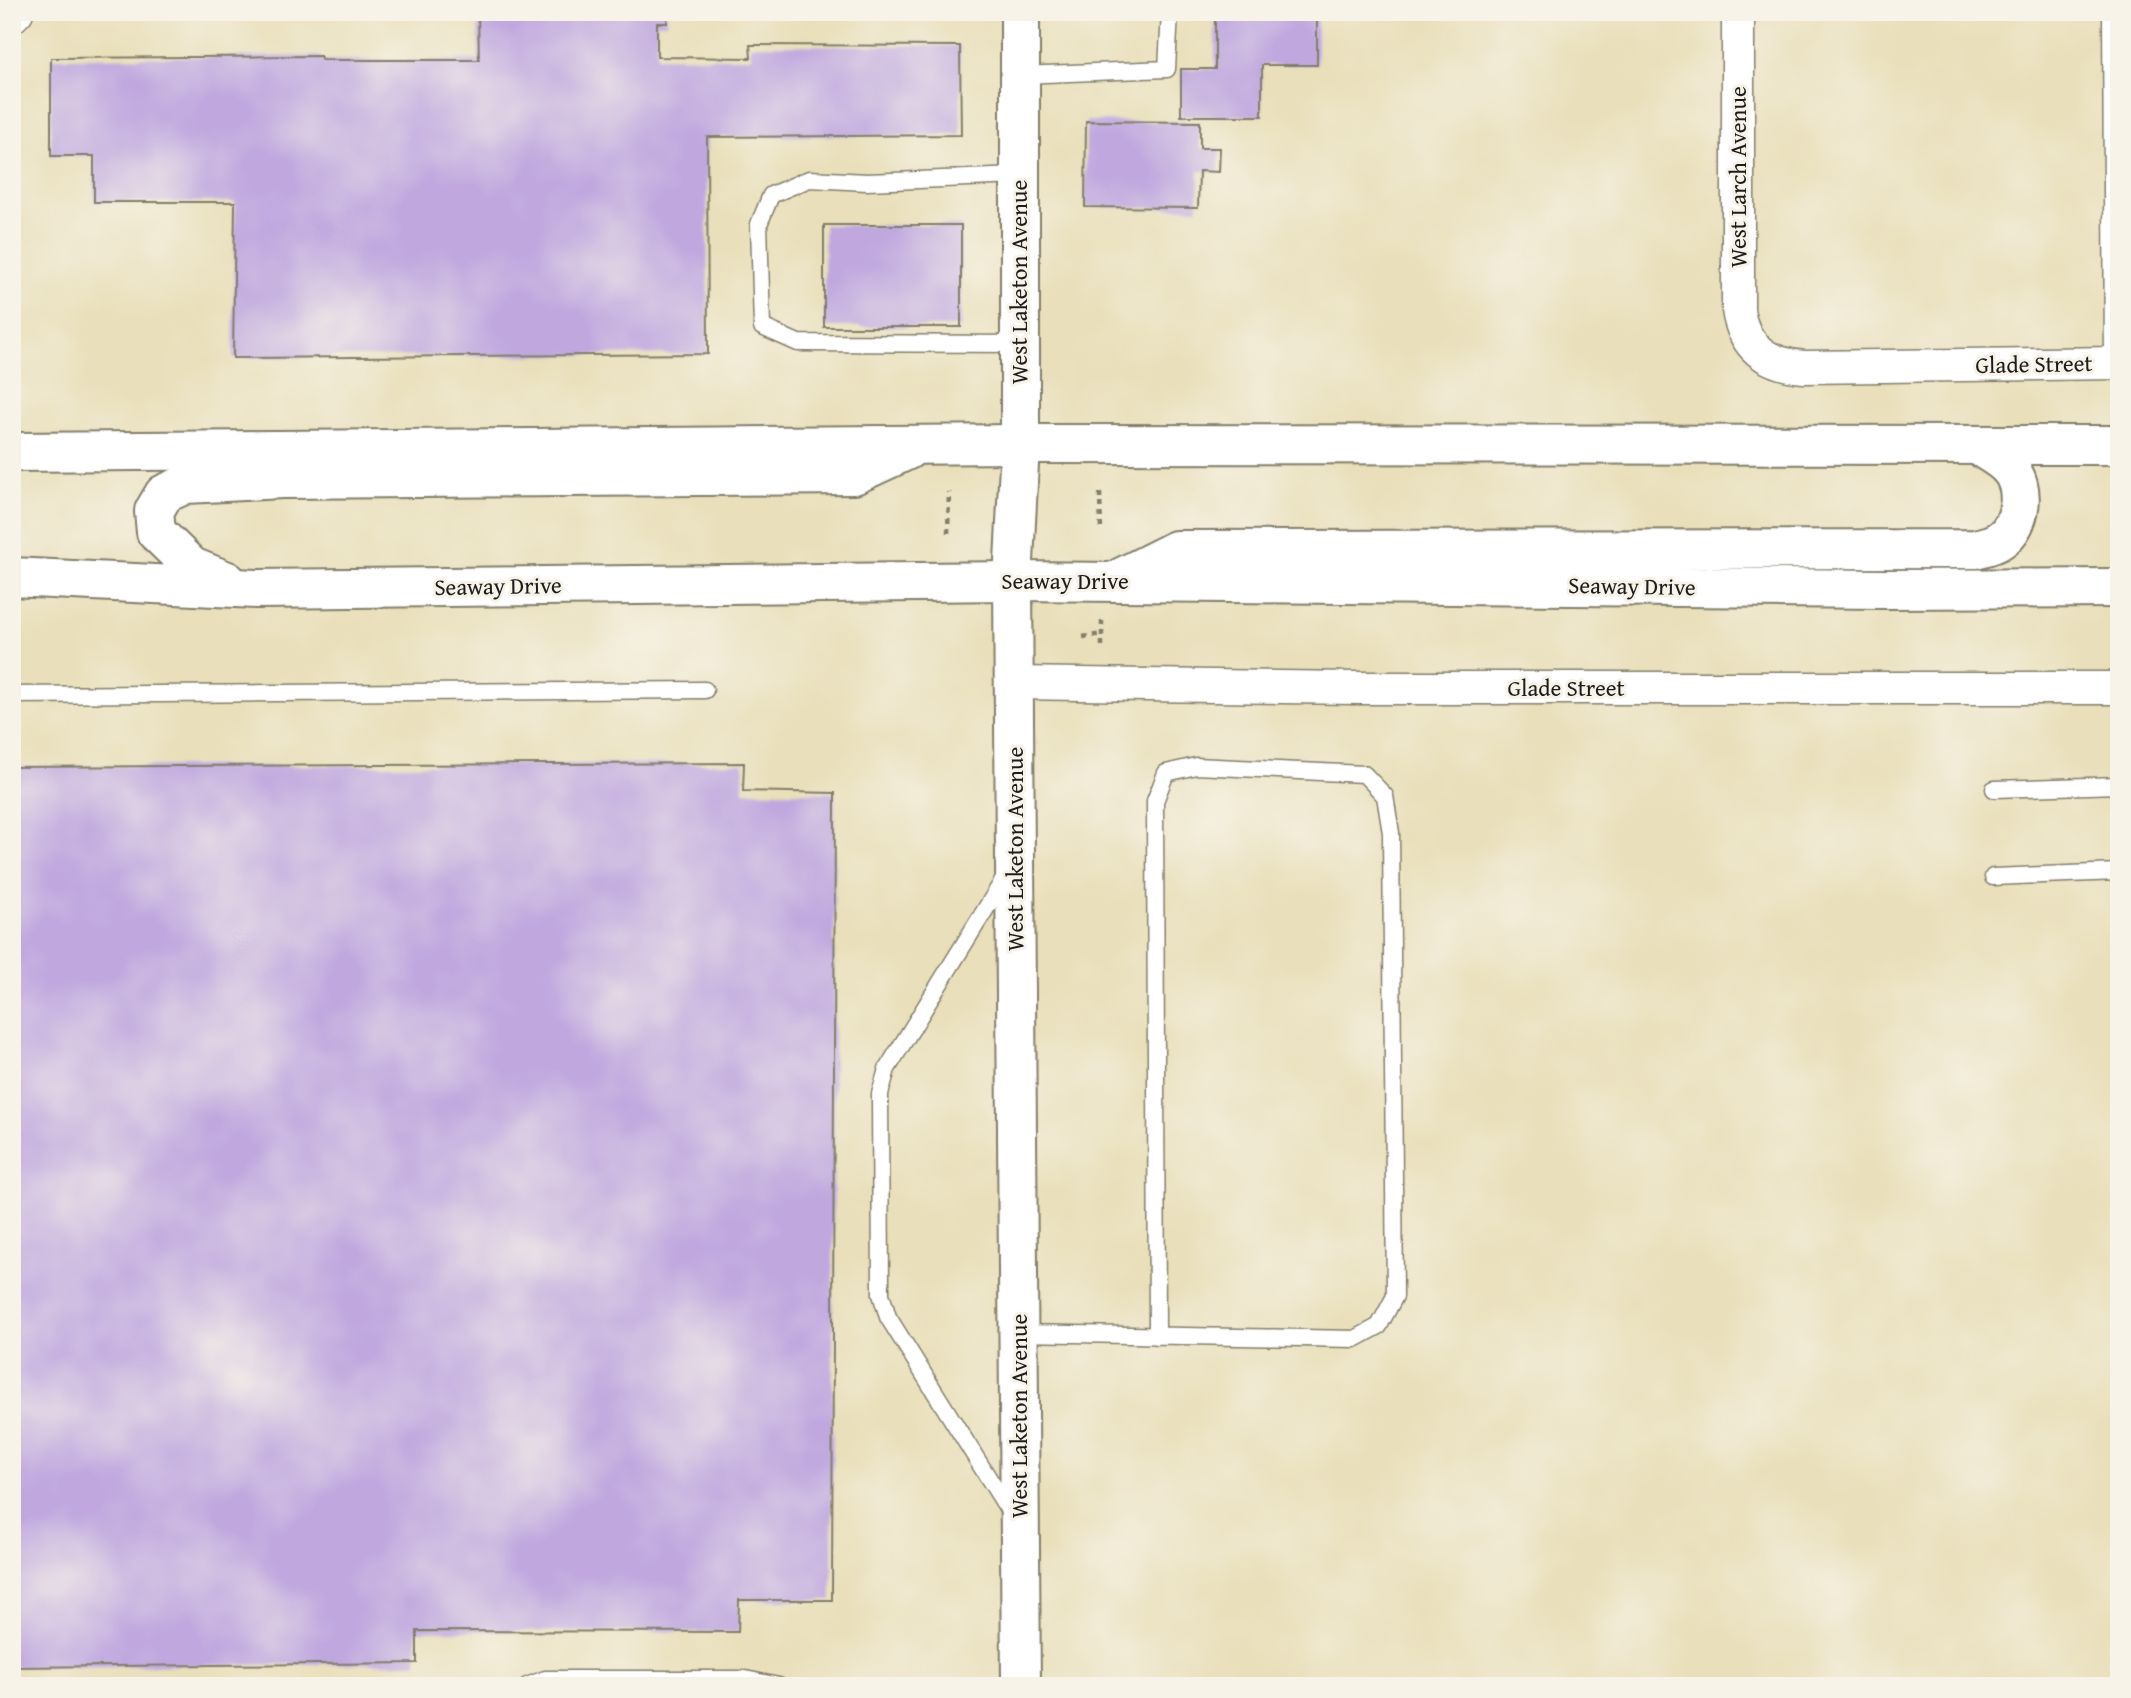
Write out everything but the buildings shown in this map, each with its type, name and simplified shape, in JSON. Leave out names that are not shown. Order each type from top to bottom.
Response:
[{"type":"main road","name":"West Laketon Avenue","points":[[1020,12],[1020,444],[1013,581],[1021,1686]]},
{"type":"main road","points":[[256,589],[206,574],[164,544],[156,532],[154,511],[164,494],[186,484],[282,479],[854,475],[920,444]]},
{"type":"main road","points":[[12,452],[920,444],[2119,445]]},
{"type":"main road","points":[[1107,598],[1176,550],[1975,549],[2002,540],[2012,528],[2020,498],[2010,468],[1977,445]]},
{"type":"main road","name":"Seaway Drive","points":[[12,578],[256,589],[1013,581],[1107,598],[2119,588]]},
{"type":"street","points":[[12,17],[17,12]]},
{"type":"street","name":"West Larch Avenue","points":[[1738,12],[1738,310],[1747,340]]},
{"type":"street","name":"Glade Street","points":[[1747,340],[1762,356],[1784,365],[1804,367],[2116,363]]},
{"type":"street","name":"Glade Street","points":[[1014,683],[1355,688],[2119,688]]},
{"type":"lane","points":[[1021,75],[1167,69],[1170,12]]},
{"type":"lane","points":[[2111,12],[2116,363]]},
{"type":"lane","points":[[1019,176],[867,182],[809,179],[771,195],[759,224],[762,327],[798,342],[1020,344]]},
{"type":"lane","points":[[12,695],[705,690]]},
{"type":"lane","points":[[1019,1334],[1355,1339],[1378,1326],[1395,1296],[1391,833],[1385,796],[1364,774],[1196,766],[1166,773],[1155,801],[1157,1336]]},
{"type":"lane","points":[[1994,789],[2119,785]]},
{"type":"lane","points":[[1015,862],[887,1069],[880,1094],[881,1294],[888,1317],[1020,1528]]},
{"type":"lane","points":[[1993,877],[2119,872]]},
{"type":"lane","points":[[527,1686],[545,1679],[745,1679],[779,1686]]},
{"type":"path","points":[[948,533],[949,492]]},
{"type":"path","points":[[1100,493],[1101,533]]},
{"type":"path","points":[[1102,654],[1107,598]]},
{"type":"path","points":[[1083,637],[1102,634]]}]
